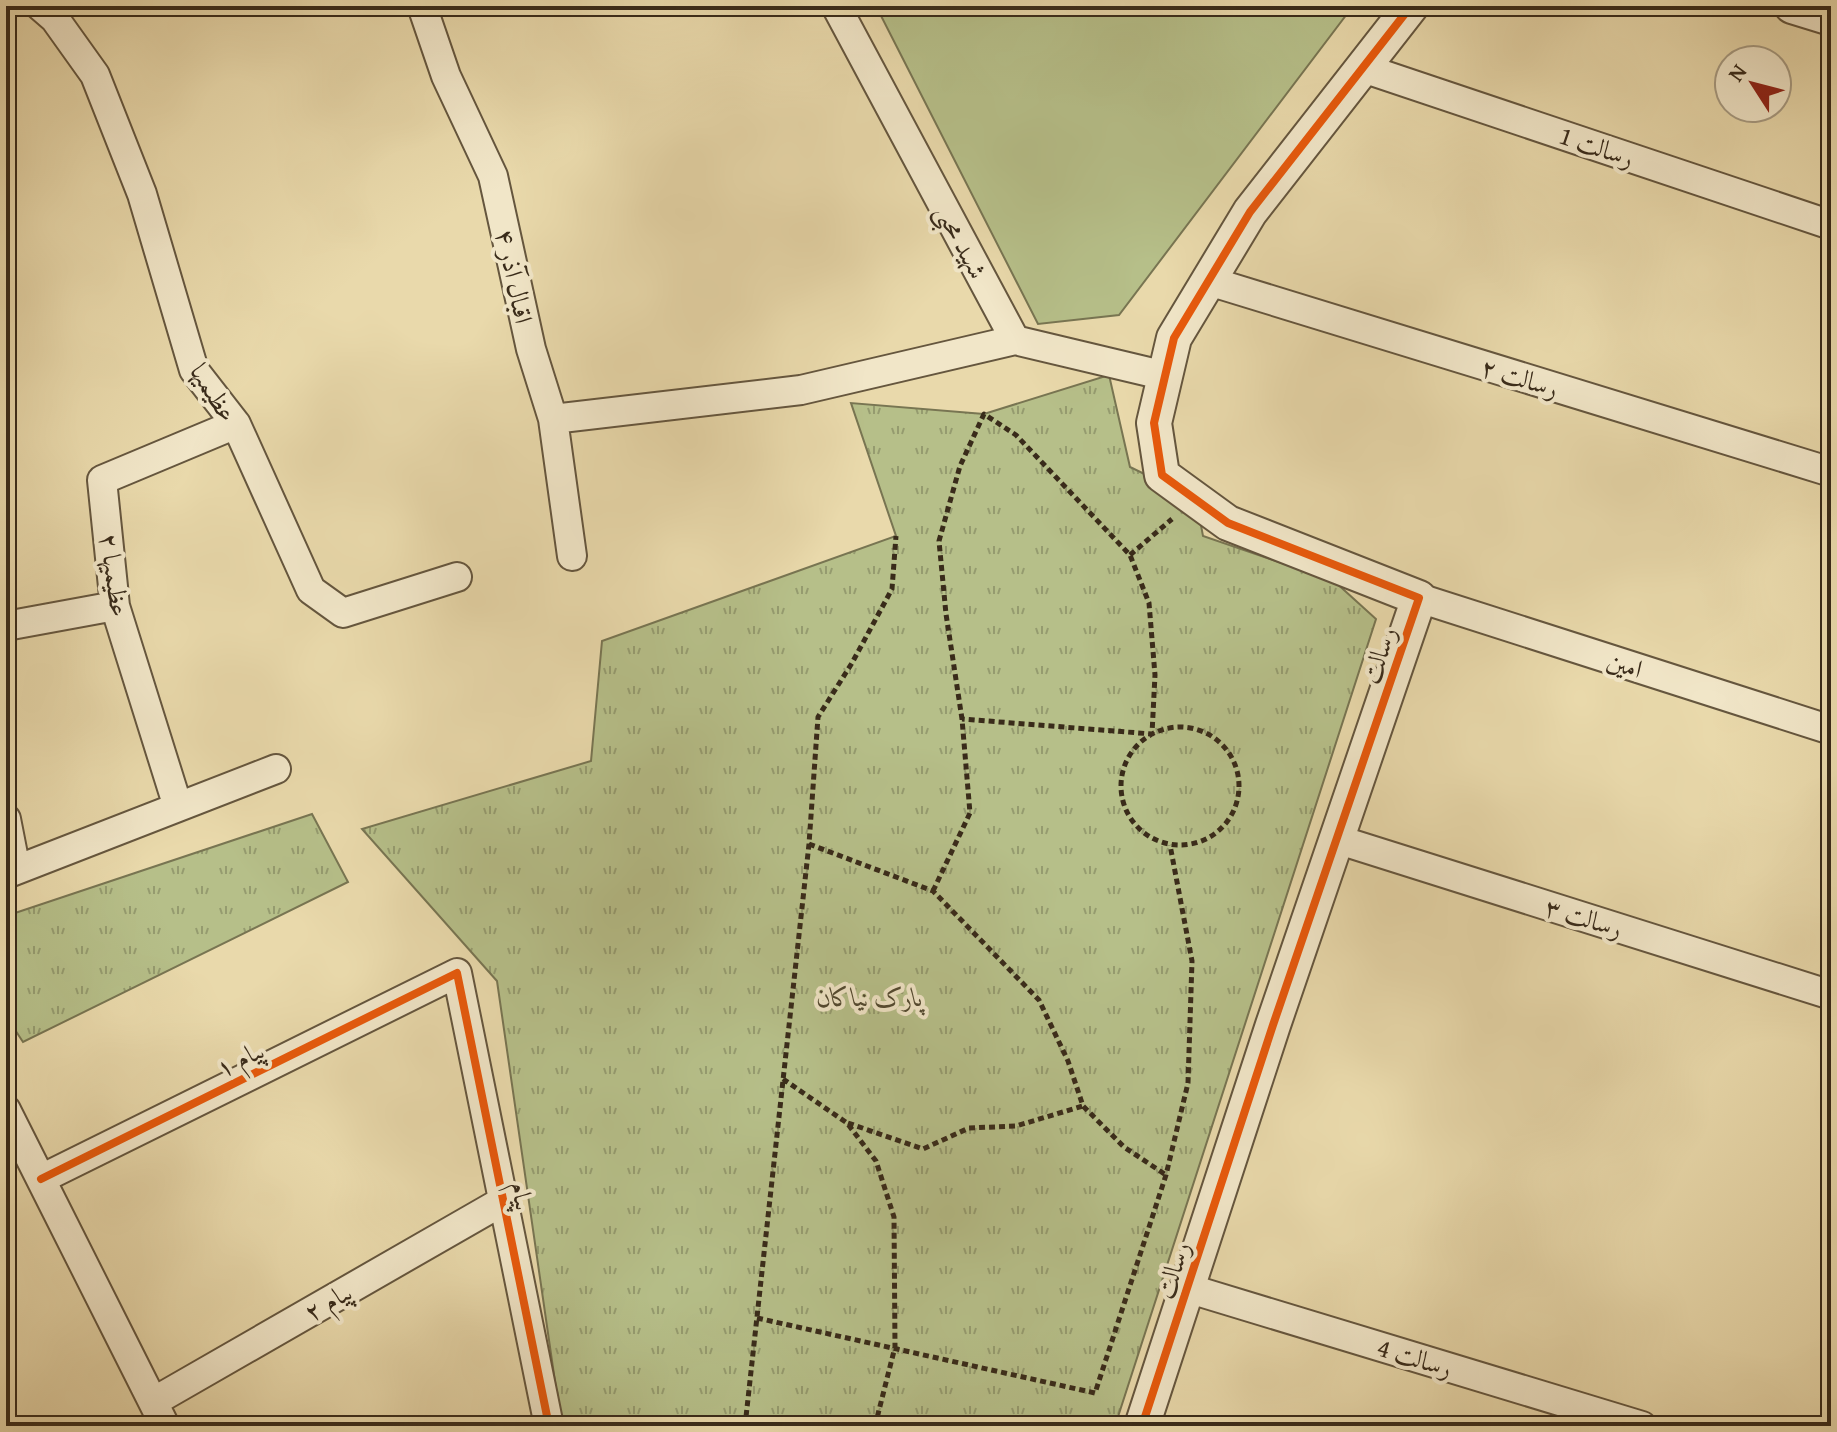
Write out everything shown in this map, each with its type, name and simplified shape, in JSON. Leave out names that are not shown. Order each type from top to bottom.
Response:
[{"type":"street","name":"عظیمیها","points":[[40,6],[55,19],[95,75],[142,194],[194,370],[236,424],[311,590],[343,613],[457,577]]},
{"type":"street","name":"اقبال آذر ۴","points":[[422,6],[446,76],[493,176],[531,349],[553,419],[572,556]]},
{"type":"street","name":"شهید محبی","points":[[836,6],[1015,340]]},
{"type":"street","name":"رسالت","points":[[1142,1426],[1419,598],[1228,523],[1162,475],[1154,423],[1174,338],[1250,212],[1411,6]]},
{"type":"street","points":[[1792,6],[1831,18]]},
{"type":"street","name":"رسالت 1","points":[[1363,68],[1831,225]]},
{"type":"street","name":"رسالت ۲","points":[[1209,281],[1831,472]]},
{"type":"street","points":[[553,419],[801,390],[1015,340],[1166,376]]},
{"type":"street","name":"عظیمیها ۲","points":[[178,807],[115,606],[102,480],[236,424]]},
{"type":"street","name":"امین","points":[[1419,598],[1831,730]]},
{"type":"street","points":[[6,626],[115,606]]},
{"type":"street","points":[[6,819],[11,872],[276,769]]},
{"type":"street","name":"رسالت ۳","points":[[1336,839],[1831,995]]},
{"type":"street","name":"پیام ۱","points":[[41,1179],[457,973]]},
{"type":"street","name":"پیام","points":[[457,973],[549,1426]]},
{"type":"street","points":[[6,1110],[159,1414]]},
{"type":"street","name":"پیام ۲","points":[[159,1414],[503,1201]]},
{"type":"street","name":"رسالت 4","points":[[1187,1288],[1642,1426]]},
{"type":"path","points":[[933,891],[970,813],[962,719],[946,614],[939,541],[960,466],[984,414],[1016,435],[1130,555],[1149,603],[1155,675],[1152,734]]},
{"type":"path","points":[[1130,555],[1196,499]]},
{"type":"path","points":[[745,1426],[809,844],[818,717],[852,663],[892,589],[896,536]]},
{"type":"path","points":[[962,719],[1152,734]]},
{"type":"path","points":[[1172,727],[1193,728],[1211,735],[1227,749],[1237,767],[1240,787],[1236,808],[1225,825],[1210,838],[1190,845],[1170,845],[1153,840],[1137,828],[1127,813],[1121,796],[1121,777],[1126,760],[1137,745],[1152,734],[1172,727]]},
{"type":"path","points":[[809,844],[933,891],[1039,1000],[1068,1061],[1083,1106],[1124,1147],[1166,1175]]},
{"type":"path","points":[[757,1318],[1095,1393],[1166,1175],[1188,1083],[1192,961],[1170,845]]},
{"type":"path","points":[[783,1079],[847,1123],[923,1149],[969,1128],[1016,1126],[1083,1106]]},
{"type":"path","points":[[847,1123],[876,1161],[894,1217],[895,1347],[875,1426]]},
{"type":"green space","points":[[876,6],[1353,6],[1119,315],[1038,324]]},
{"type":"green space","name":"پارک نیاکان","points":[[1109,375],[1130,467],[1196,499],[1203,536],[1334,581],[1376,619],[1115,1426],[569,1426],[561,1423],[497,981],[362,829],[591,761],[602,641],[896,536],[851,403],[984,414]]},
{"type":"green space","points":[[312,814],[348,882],[23,1042],[6,1016],[6,916]]},
{"type":"cycle path","points":[[1142,1426],[1273,1025],[1419,598],[1228,523],[1162,475],[1154,423],[1174,338],[1250,212],[1411,6]]},
{"type":"cycle path","points":[[41,1179],[457,973],[549,1426]]}]
